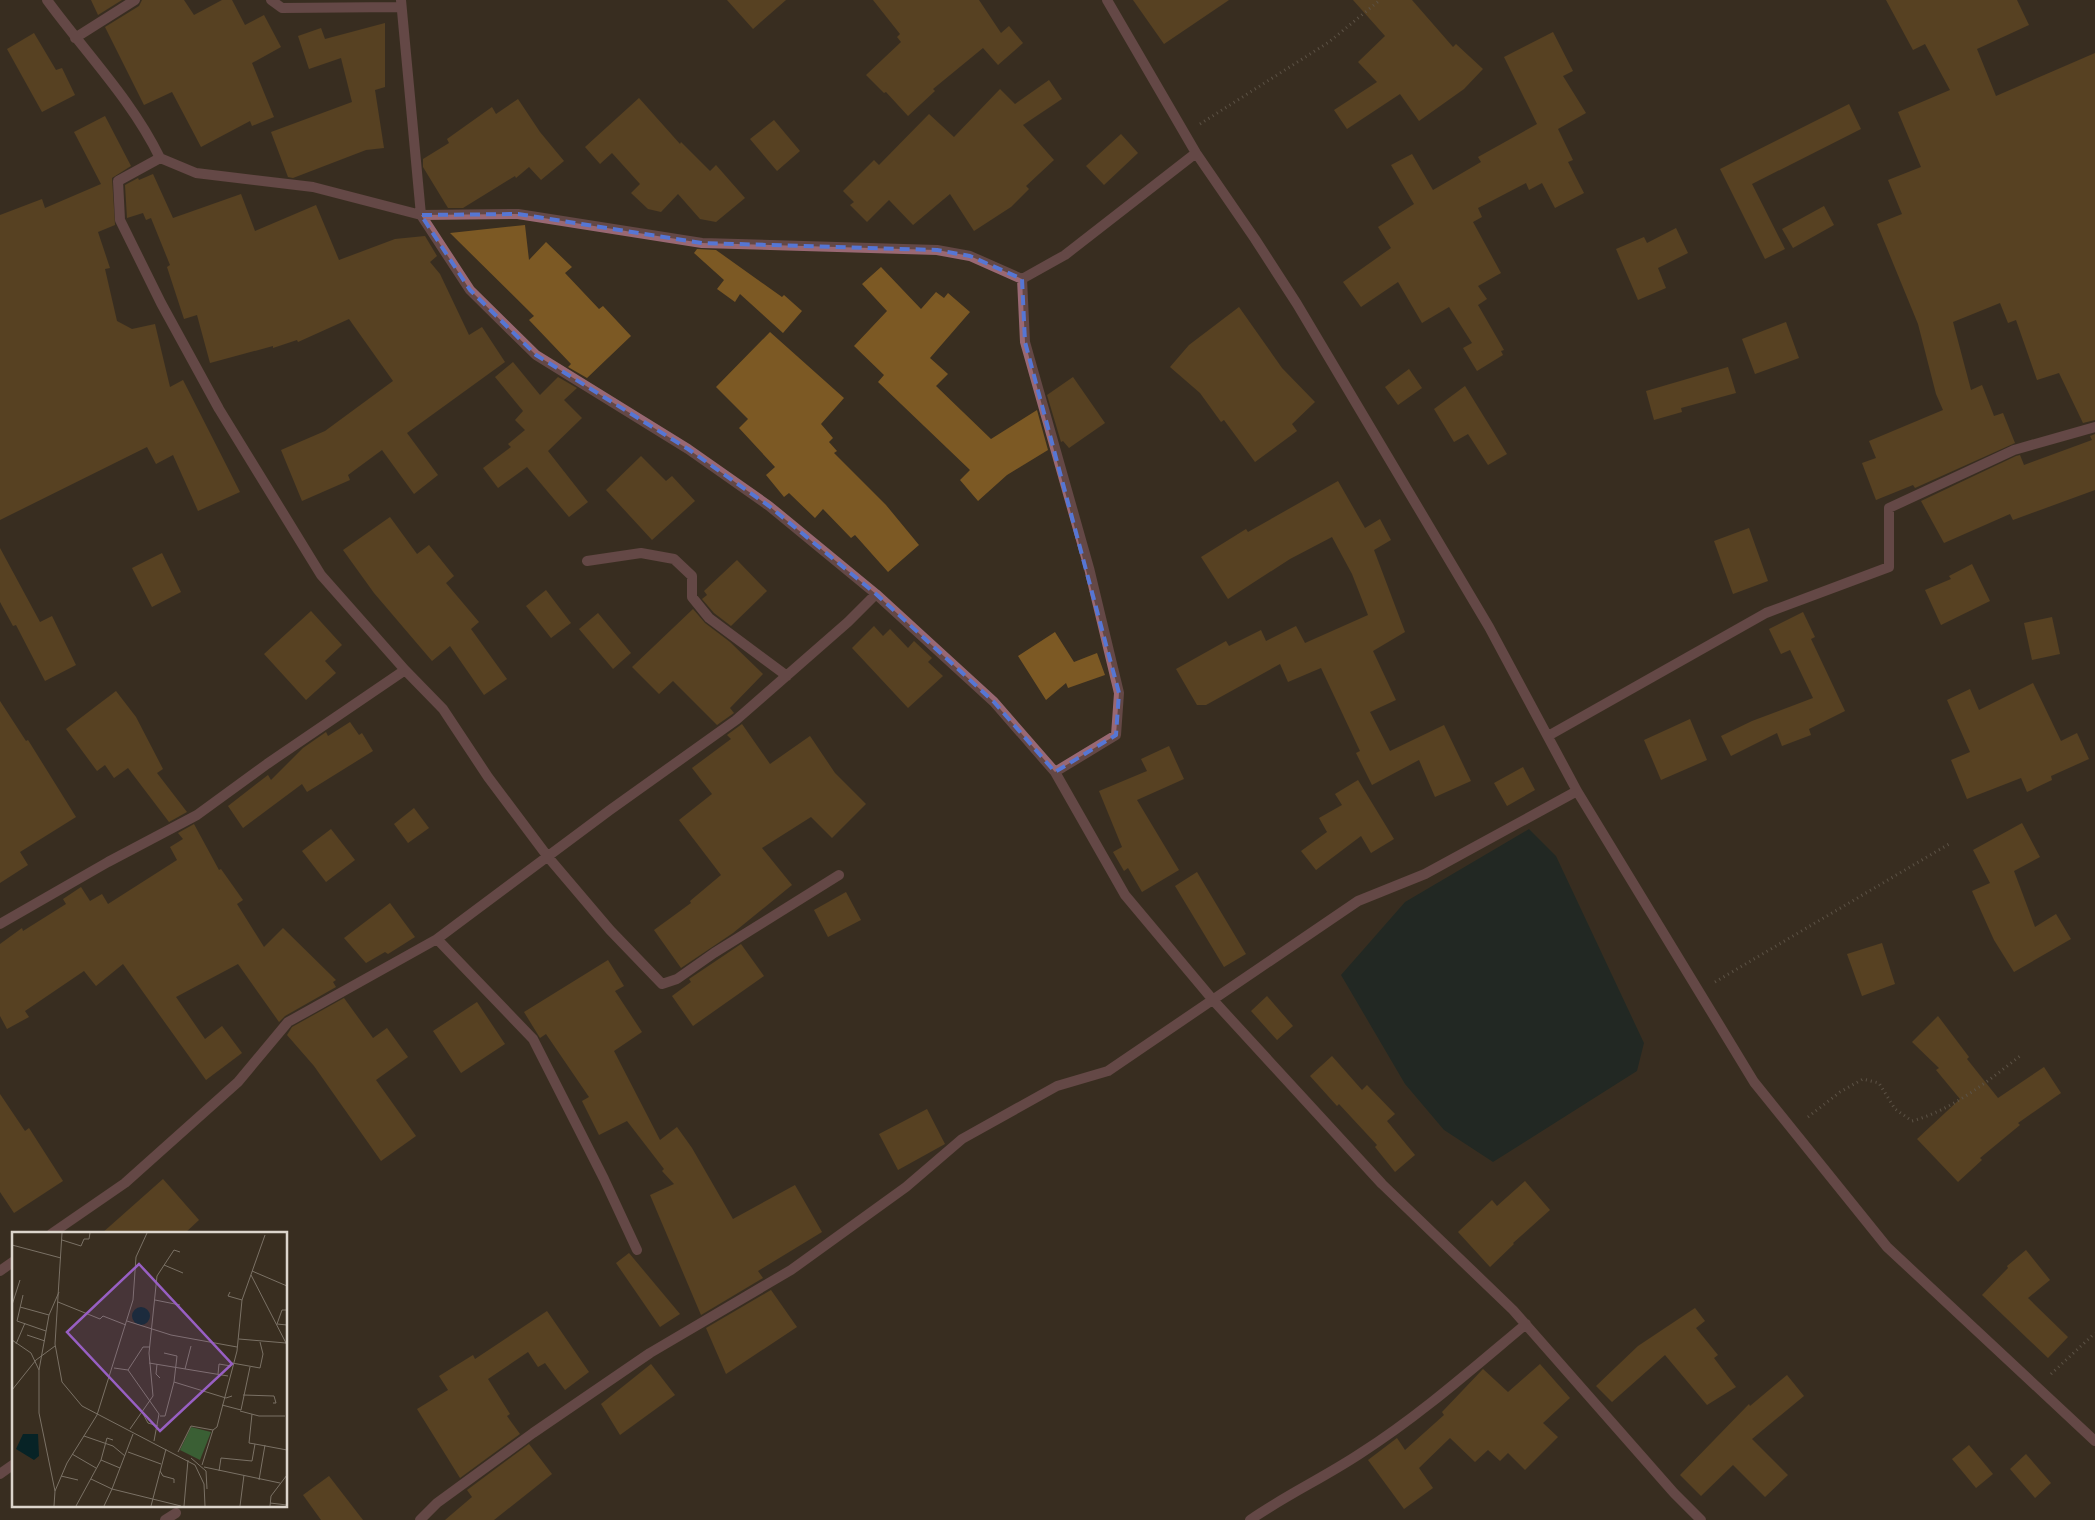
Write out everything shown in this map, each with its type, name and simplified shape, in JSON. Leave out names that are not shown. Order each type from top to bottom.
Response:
[{"type":"street","points":[[47,0],[106,75],[154,145],[160,158],[196,173],[313,187],[421,215],[518,214],[702,243],[937,250],[970,256],[1022,279]]},
{"type":"street","points":[[76,38],[134,0]]},
{"type":"street","points":[[271,0],[282,8],[400,4],[421,215],[470,290],[536,355],[688,449],[769,506],[876,594],[994,702],[1055,772],[1124,895],[1213,1000],[1382,1184],[1526,1324],[1674,1493],[1701,1520]]},
{"type":"street","points":[[1107,0],[1196,154],[1245,222],[1297,304],[1489,627],[1577,791],[1754,1082],[1887,1247],[2095,1441]]},
{"type":"street","points":[[1022,279],[1064,255],[1196,154]]},
{"type":"street","points":[[160,158],[118,182],[120,220],[161,302],[219,409],[321,575],[405,670],[443,709],[488,777],[548,857],[610,930],[662,984],[677,979],[714,953],[839,875]]},
{"type":"street","points":[[1022,279],[1025,342],[1089,568],[1119,693],[1116,735],[1055,772]]},
{"type":"street","points":[[1548,736],[1766,613],[1889,567],[1889,508],[2014,450],[2095,427]]},
{"type":"street","points":[[587,561],[641,553],[674,559],[692,576],[692,596],[709,618],[786,676]]},
{"type":"street","points":[[54,1232],[125,1183],[238,1082],[288,1022],[437,939],[610,810],[736,720],[848,622],[876,594]]},
{"type":"street","points":[[0,924],[108,862],[197,815],[267,764],[405,670]]},
{"type":"street","points":[[420,1520],[437,1503],[533,1433],[650,1353],[791,1270],[906,1187],[962,1139],[1057,1086],[1108,1071],[1358,901],[1425,874],[1577,791]]},
{"type":"street","points":[[437,939],[533,1039],[604,1178],[637,1250]]},
{"type":"street","points":[[0,1271],[12,1262]]},
{"type":"street","points":[[1250,1520],[1276,1502],[1368,1448],[1430,1403],[1526,1324]]},
{"type":"street","points":[[0,1474],[12,1465]]},
{"type":"street","points":[[165,1520],[176,1513]]},
{"type":"path","points":[[1184,133],[1329,42],[1380,0]]},
{"type":"path","points":[[1699,991],[1949,844]]},
{"type":"path","points":[[1792,1129],[1840,1092],[1863,1079],[1880,1083],[1895,1109],[1912,1121],[1933,1115],[1987,1081],[2020,1056]]},
{"type":"path","points":[[2037,1387],[2095,1333]]},
{"type":"highlighted area","points":[[518,214],[702,243],[937,250],[970,256],[1022,279],[1025,342],[1119,693],[1116,735],[1055,772],[994,702],[876,594],[769,506],[688,449],[536,355],[470,290],[421,215]]},
{"type":"water","points":[[1529,829],[1556,856],[1644,1043],[1637,1071],[1493,1162],[1444,1130],[1405,1084],[1341,975],[1405,902]]},
{"type":"building","points":[[91,0],[122,0],[98,15]]},
{"type":"building","points":[[142,0],[184,0],[194,15],[222,0],[232,0],[245,25],[264,15],[281,47],[252,63],[274,117],[252,126],[250,121],[201,147],[172,92],[144,105],[105,27],[139,6]]},
{"type":"building","points":[[727,0],[786,0],[753,29]]},
{"type":"building","points":[[873,0],[979,0],[1001,33],[1009,26],[1023,43],[998,65],[983,48],[933,89],[935,91],[908,116],[886,92],[884,93],[866,75],[901,42],[897,37],[900,34]]},
{"type":"building","points":[[1133,0],[1229,0],[1164,44]]},
{"type":"building","points":[[1353,0],[1412,0],[1453,47],[1456,44],[1483,69],[1464,89],[1419,121],[1400,94],[1347,129],[1334,110],[1377,82],[1358,62],[1385,36]]},
{"type":"building","points":[[1886,0],[2017,0],[2029,25],[1977,49],[1996,96],[2095,53],[2095,420],[2083,423],[2059,373],[2037,380],[2016,320],[2008,323],[2000,303],[1953,322],[1971,390],[1982,385],[1994,416],[2003,413],[2015,443],[1915,488],[1913,485],[1876,500],[1862,463],[1876,458],[1869,441],[1943,410],[1936,394],[1918,324],[1877,224],[1902,214],[1888,180],[1921,167],[1898,112],[1950,90],[1925,44],[1913,50]]},
{"type":"building","points":[[385,23],[385,87],[375,90],[384,148],[366,150],[293,178],[288,177],[271,132],[352,102],[341,58],[309,69],[298,36],[321,28],[325,39]]},
{"type":"building","points":[[1553,32],[1573,71],[1563,76],[1586,113],[1558,129],[1573,160],[1568,162],[1584,193],[1555,208],[1542,183],[1529,190],[1526,183],[1478,208],[1482,217],[1473,222],[1501,273],[1478,286],[1487,299],[1478,305],[1504,350],[1501,351],[1503,355],[1477,371],[1463,348],[1472,343],[1449,307],[1422,323],[1398,282],[1361,307],[1343,282],[1391,248],[1378,227],[1414,204],[1391,165],[1412,154],[1433,190],[1481,162],[1478,157],[1537,124],[1504,57]]},
{"type":"building","points":[[34,33],[56,70],[62,68],[75,95],[42,112],[7,49]]},
{"type":"building","points":[[1049,80],[1062,99],[1023,125],[1054,160],[1026,186],[1029,189],[1011,207],[974,231],[950,194],[913,225],[889,200],[867,222],[850,205],[854,202],[843,191],[874,160],[879,165],[929,114],[954,137],[1000,89],[1015,104]]},
{"type":"building","points":[[639,98],[680,144],[681,142],[710,171],[716,165],[745,198],[716,222],[700,219],[678,194],[661,212],[648,209],[631,193],[640,184],[612,153],[600,164],[585,147]]},
{"type":"building","points":[[518,99],[540,132],[564,161],[541,180],[529,167],[516,178],[515,176],[463,208],[448,208],[423,167],[423,159],[449,143],[447,139],[492,107],[496,114]]},
{"type":"building","points":[[1849,104],[1861,129],[1752,184],[1785,249],[1765,259],[1720,169]]},
{"type":"building","points":[[105,116],[131,166],[112,178],[115,225],[98,232],[110,268],[105,269],[117,321],[132,329],[155,324],[170,387],[183,380],[240,492],[198,511],[173,455],[156,464],[147,447],[0,520],[0,215],[42,199],[45,208],[101,184],[74,132]]},
{"type":"building","points":[[774,120],[800,151],[777,171],[750,139]]},
{"type":"building","points":[[1121,134],[1138,153],[1104,185],[1086,166]]},
{"type":"building","points":[[153,174],[173,218],[241,194],[255,231],[316,205],[339,260],[395,239],[425,236],[437,256],[430,262],[440,274],[469,335],[482,327],[505,362],[407,433],[438,475],[414,494],[382,450],[348,475],[350,480],[302,501],[281,450],[325,431],[393,381],[349,319],[298,342],[297,340],[273,348],[273,346],[210,363],[197,315],[184,319],[167,267],[170,265],[151,218],[146,220],[143,213],[127,218],[125,185],[138,178],[139,180]]},
{"type":"building","points":[[1824,206],[1834,225],[1793,248],[1782,229]]},
{"type":"building","points":[[525,225],[529,260],[546,242],[572,267],[565,273],[599,309],[603,306],[631,336],[587,378],[568,367],[571,364],[529,320],[534,316],[450,233]]},
{"type":"building","points":[[1676,228],[1688,253],[1658,268],[1666,288],[1638,300],[1616,249],[1644,237],[1647,243]]},
{"type":"building","points":[[697,249],[716,250],[782,297],[784,295],[802,311],[783,333],[740,294],[735,302],[717,289],[724,280],[694,253]]},
{"type":"building","points":[[881,267],[921,309],[936,292],[944,298],[948,293],[970,312],[930,358],[948,374],[936,386],[991,439],[1037,410],[1048,450],[1007,475],[978,501],[960,480],[970,470],[878,382],[884,375],[854,346],[887,311],[862,284]]},
{"type":"building","points":[[1239,307],[1282,368],[1315,402],[1292,424],[1297,431],[1255,462],[1224,420],[1221,422],[1200,393],[1170,367],[1189,345]]},
{"type":"building","points":[[1786,322],[1799,358],[1755,374],[1742,339]]},
{"type":"building","points":[[770,332],[844,398],[821,424],[833,438],[829,442],[837,451],[834,453],[886,505],[919,545],[888,572],[855,535],[851,538],[823,509],[815,518],[789,493],[784,497],[766,475],[775,467],[739,428],[748,419],[716,387]]},
{"type":"building","points":[[513,362],[540,395],[558,377],[577,388],[564,400],[582,418],[548,451],[588,502],[569,517],[527,467],[498,488],[483,468],[511,447],[508,444],[525,430],[515,420],[523,411],[495,377]]},
{"type":"building","points":[[1728,367],[1736,393],[1681,408],[1682,412],[1654,420],[1646,391]]},
{"type":"building","points":[[1409,369],[1422,388],[1398,405],[1385,387]]},
{"type":"building","points":[[1073,377],[1105,423],[1069,448],[1063,441],[1061,442],[1047,395]]},
{"type":"building","points":[[1465,386],[1507,454],[1488,465],[1468,434],[1454,442],[1434,409]]},
{"type":"building","points":[[2095,434],[2095,490],[2013,520],[2010,514],[1944,543],[1921,501],[2016,456],[2020,455],[2024,465],[2092,440],[2090,436]]},
{"type":"building","points":[[641,456],[666,481],[672,476],[695,501],[652,540],[606,490]]},
{"type":"building","points":[[1338,481],[1365,528],[1380,519],[1391,540],[1374,550],[1405,632],[1373,651],[1396,700],[1370,712],[1390,751],[1444,725],[1471,781],[1435,797],[1419,760],[1372,785],[1356,753],[1360,751],[1321,668],[1288,682],[1280,664],[1206,705],[1197,705],[1176,669],[1226,641],[1229,646],[1261,630],[1266,641],[1296,626],[1305,643],[1368,615],[1352,574],[1332,537],[1290,559],[1228,599],[1201,557],[1246,529],[1248,532]]},
{"type":"building","points":[[390,517],[417,554],[429,545],[454,576],[446,583],[479,622],[471,629],[507,679],[484,695],[450,646],[432,661],[374,593],[343,550]]},
{"type":"building","points":[[1749,528],[1768,581],[1733,594],[1714,541]]},
{"type":"building","points":[[0,548],[40,622],[52,616],[76,665],[45,681],[16,625],[13,626],[0,602]]},
{"type":"building","points":[[162,553],[181,592],[152,607],[132,568]]},
{"type":"building","points":[[737,560],[767,591],[731,626],[714,613],[702,599],[707,595],[704,591]]},
{"type":"building","points":[[1972,564],[1990,601],[1941,625],[1925,590],[1951,579],[1949,576]]},
{"type":"building","points":[[546,590],[571,623],[551,638],[526,606]]},
{"type":"building","points":[[693,609],[705,623],[730,642],[763,674],[730,708],[734,713],[717,725],[673,681],[659,694],[632,667]]},
{"type":"building","points":[[311,611],[342,645],[325,661],[336,673],[306,700],[264,654]]},
{"type":"building","points":[[1803,612],[1815,637],[1811,639],[1845,711],[1809,729],[1811,735],[1782,746],[1777,733],[1731,756],[1721,736],[1752,721],[1813,698],[1790,650],[1781,654],[1769,629]]},
{"type":"building","points":[[598,613],[631,653],[613,669],[579,629]]},
{"type":"building","points":[[2052,617],[2060,654],[2032,660],[2024,623]]},
{"type":"building","points":[[874,626],[883,636],[890,629],[908,648],[914,641],[932,658],[928,662],[943,676],[908,708],[852,648]]},
{"type":"building","points":[[1055,632],[1074,662],[1097,653],[1105,675],[1068,688],[1066,683],[1046,700],[1018,656]]},
{"type":"building","points":[[2033,683],[2061,741],[2077,733],[2089,759],[2051,776],[2052,780],[2027,792],[2021,778],[1967,799],[1951,760],[1970,752],[1947,700],[1970,689],[1979,710]]},
{"type":"building","points":[[116,691],[136,717],[163,769],[157,773],[187,812],[169,822],[128,768],[114,778],[105,765],[97,771],[66,729]]},
{"type":"building","points":[[0,701],[26,741],[28,740],[76,817],[20,852],[28,865],[0,883]]},
{"type":"building","points":[[1690,719],[1707,760],[1661,780],[1644,740]]},
{"type":"building","points":[[350,722],[359,735],[362,733],[373,751],[307,792],[302,784],[243,828],[228,806],[268,775],[271,780],[303,748],[326,732],[328,736]]},
{"type":"building","points":[[742,724],[770,764],[810,736],[835,773],[866,804],[832,838],[811,817],[762,848],[792,885],[733,933],[681,968],[654,930],[691,903],[690,901],[721,875],[679,820],[712,794],[692,768],[731,739],[727,735]]},
{"type":"building","points":[[1169,746],[1184,779],[1137,800],[1179,870],[1142,892],[1128,868],[1124,871],[1113,852],[1122,847],[1099,791],[1147,771],[1141,759]]},
{"type":"building","points":[[1523,767],[1535,790],[1507,806],[1494,783]]},
{"type":"building","points":[[1358,780],[1394,839],[1371,853],[1361,836],[1316,870],[1301,851],[1327,832],[1319,818],[1342,805],[1335,794]]},
{"type":"building","points":[[414,808],[429,828],[408,843],[394,824]]},
{"type":"building","points":[[2022,823],[2040,857],[2014,871],[2035,927],[2056,914],[2071,939],[2014,972],[1994,940],[1972,891],[1990,883],[1973,850]]},
{"type":"building","points":[[194,824],[219,870],[221,869],[243,900],[237,904],[264,947],[283,928],[336,980],[333,982],[336,987],[285,1016],[279,1022],[238,964],[176,997],[205,1039],[222,1026],[242,1053],[206,1080],[123,964],[96,986],[84,971],[25,1011],[29,1017],[7,1029],[0,1016],[0,944],[22,928],[23,931],[66,904],[63,899],[81,887],[90,901],[102,894],[108,904],[177,860],[170,847],[183,839],[178,833]]},
{"type":"building","points":[[331,829],[355,860],[326,882],[302,851]]},
{"type":"building","points":[[1197,872],[1246,954],[1224,967],[1175,886]]},
{"type":"building","points":[[846,892],[861,920],[828,937],[814,910]]},
{"type":"building","points":[[390,903],[415,937],[388,954],[385,952],[366,963],[344,938]]},
{"type":"building","points":[[1882,943],[1895,984],[1862,996],[1847,954]]},
{"type":"building","points":[[741,944],[764,976],[693,1026],[672,996],[691,982],[689,979]]},
{"type":"building","points":[[608,960],[624,986],[615,991],[642,1032],[614,1051],[660,1140],[677,1127],[692,1148],[733,1219],[795,1185],[822,1232],[758,1271],[763,1278],[701,1315],[650,1195],[674,1184],[662,1171],[664,1169],[627,1121],[599,1135],[582,1101],[589,1097],[546,1034],[540,1038],[524,1012]]},
{"type":"building","points":[[1267,996],[1293,1026],[1277,1040],[1251,1011]]},
{"type":"building","points":[[344,998],[373,1038],[387,1028],[408,1057],[376,1080],[416,1136],[381,1161],[314,1066],[287,1035],[292,1027]]},
{"type":"building","points":[[477,1002],[505,1044],[461,1073],[433,1031]]},
{"type":"building","points":[[1938,1016],[1969,1057],[1967,1059],[1998,1098],[2044,1067],[2061,1093],[2018,1123],[2020,1125],[1980,1158],[1982,1160],[1958,1182],[1917,1139],[1960,1099],[1936,1070],[1939,1068],[1912,1042]]},
{"type":"building","points":[[1332,1056],[1362,1090],[1367,1085],[1395,1114],[1387,1121],[1415,1155],[1395,1172],[1375,1147],[1377,1145],[1339,1104],[1337,1106],[1310,1076]]},
{"type":"building","points":[[0,1094],[25,1131],[29,1128],[63,1181],[14,1213],[0,1192]]},
{"type":"building","points":[[927,1109],[945,1144],[898,1170],[879,1134]]},
{"type":"building","points":[[163,1179],[199,1220],[186,1232],[103,1232]]},
{"type":"building","points":[[1525,1181],[1550,1210],[1513,1243],[1490,1267],[1458,1232],[1492,1200],[1497,1206]]},
{"type":"building","points":[[2026,1250],[2050,1280],[2028,1298],[2068,1337],[2048,1358],[1982,1295],[2008,1268],[2007,1266]]},
{"type":"building","points":[[629,1253],[680,1314],[660,1327],[616,1263]]},
{"type":"building","points":[[771,1290],[797,1327],[726,1374],[706,1328]]},
{"type":"building","points":[[1695,1308],[1705,1321],[1696,1328],[1718,1355],[1714,1358],[1736,1387],[1707,1405],[1665,1355],[1612,1402],[1596,1386],[1638,1346]]},
{"type":"building","points":[[547,1311],[589,1372],[565,1390],[545,1363],[538,1367],[528,1352],[488,1379],[510,1414],[507,1416],[520,1434],[460,1478],[417,1409],[448,1390],[439,1376],[473,1355],[475,1359]]},
{"type":"building","points":[[651,1364],[675,1395],[620,1435],[601,1404]]},
{"type":"building","points":[[1540,1364],[1570,1398],[1543,1423],[1558,1437],[1525,1470],[1508,1453],[1500,1461],[1488,1450],[1475,1462],[1450,1438],[1419,1468],[1433,1488],[1404,1509],[1368,1460],[1397,1438],[1405,1450],[1444,1415],[1442,1412],[1483,1369],[1508,1392]]},
{"type":"building","points":[[1787,1375],[1804,1396],[1752,1439],[1788,1475],[1765,1497],[1733,1465],[1701,1496],[1680,1475],[1749,1404],[1750,1406]]},
{"type":"building","points":[[529,1444],[552,1474],[494,1520],[445,1520],[472,1497],[467,1490]]},
{"type":"building","points":[[1969,1445],[1993,1474],[1976,1488],[1952,1459]]},
{"type":"building","points":[[2026,1454],[2051,1483],[2035,1498],[2010,1469]]},
{"type":"building","points":[[329,1476],[363,1520],[321,1520],[303,1495]]}]
